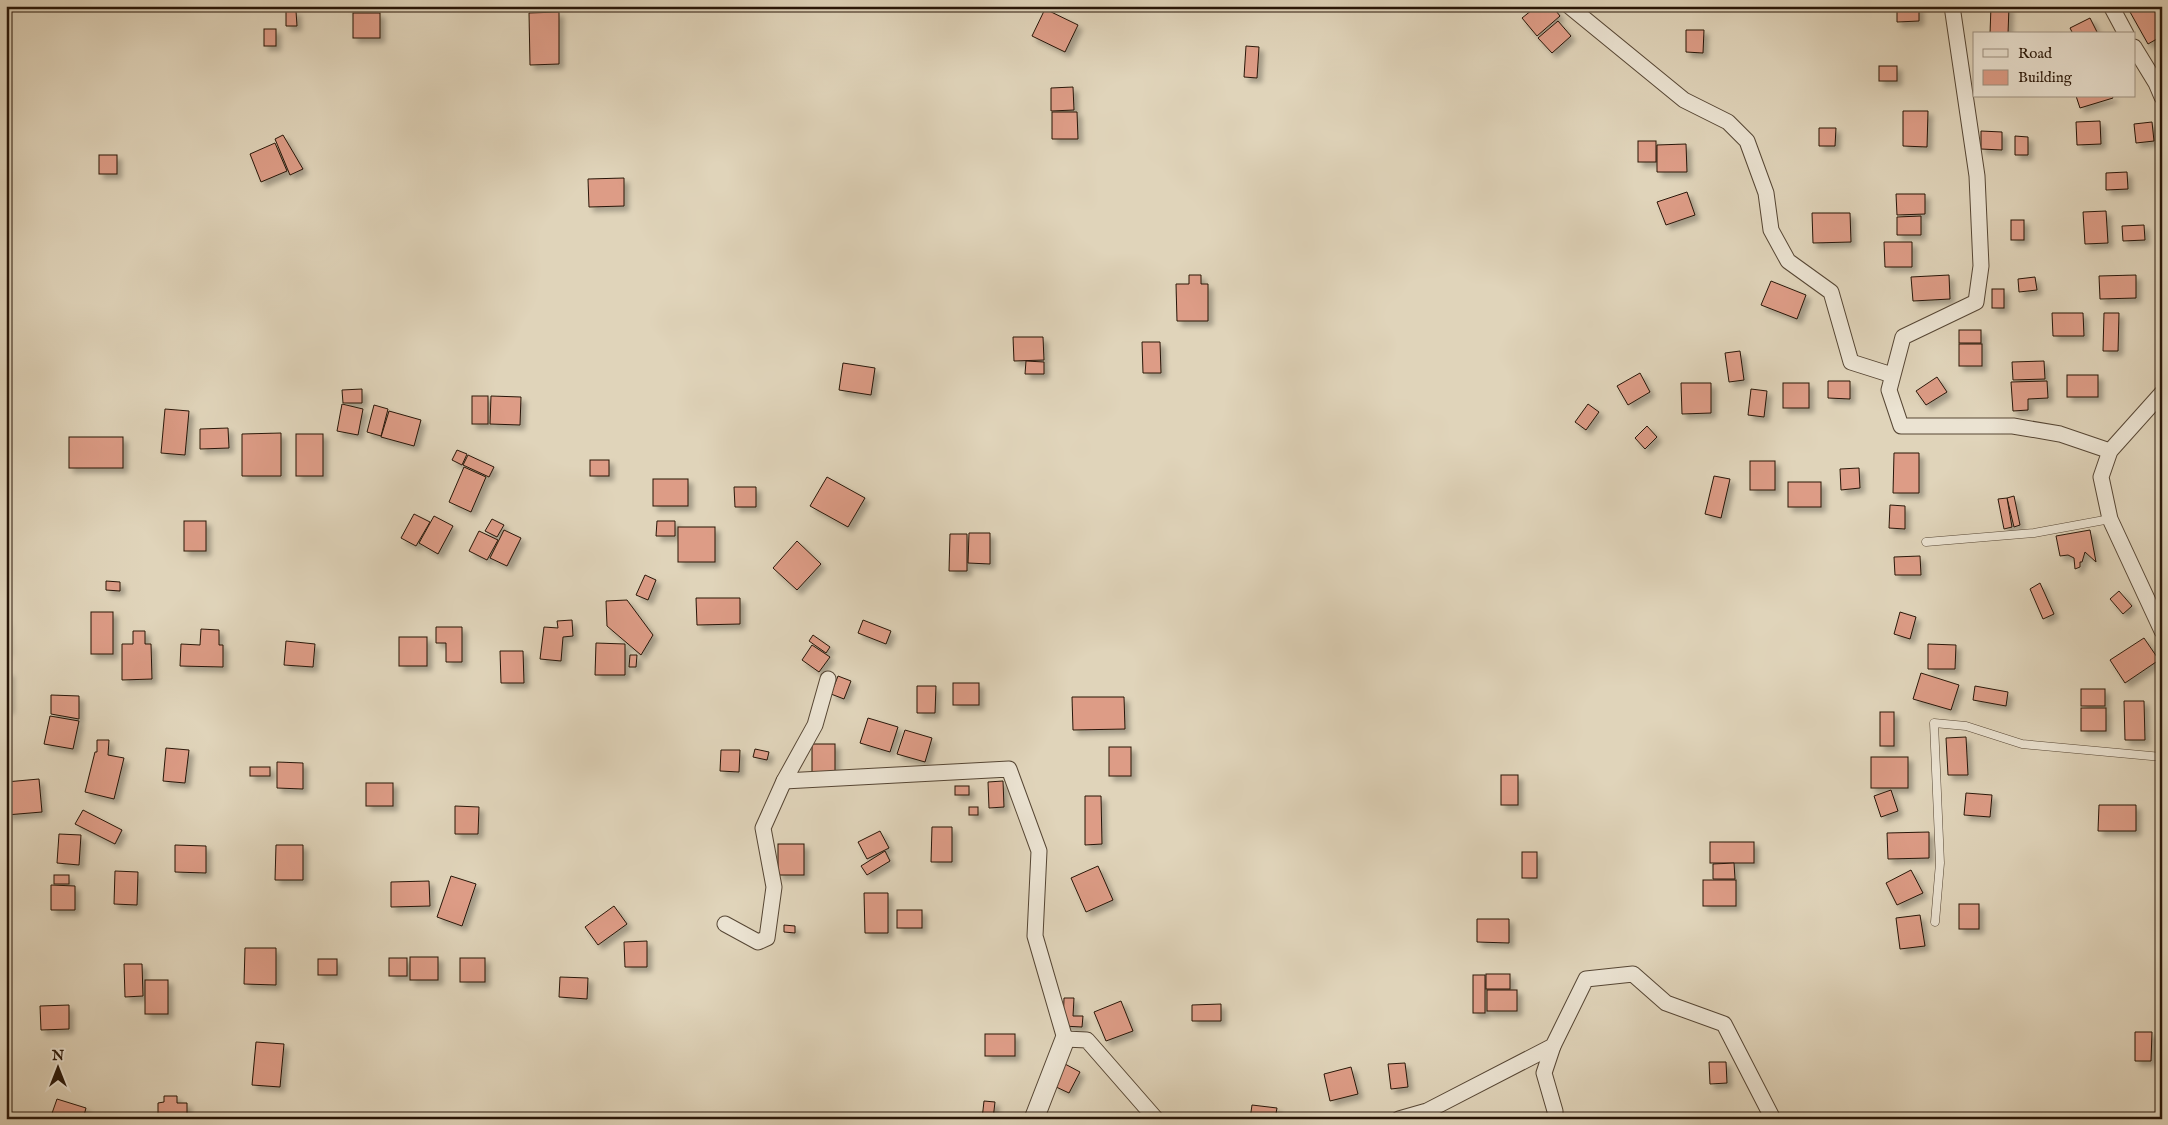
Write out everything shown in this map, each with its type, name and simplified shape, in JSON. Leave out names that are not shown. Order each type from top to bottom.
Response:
[{"type":"street","points":[[1570,6],[1684,100],[1728,122],[1747,141],[1766,192],[1771,230],[1788,261],[1831,292],[1851,362],[1892,375]]},
{"type":"street","points":[[1952,6],[1977,176],[1981,266],[1976,302],[1903,338],[1888,390],[1901,426],[2013,426],[2060,434],[2110,451]]},
{"type":"street","points":[[2111,6],[2125,32]]},
{"type":"street","points":[[2136,50],[2162,97]]},
{"type":"street","points":[[2162,392],[2110,451],[2101,477],[2110,519],[2162,631]]},
{"type":"street","points":[[725,924],[758,942],[766,938],[774,887],[763,828],[784,781],[815,724],[828,679]]},
{"type":"street","points":[[784,781],[1009,769],[1039,851],[1035,936],[1065,1039],[1034,1119]]},
{"type":"street","points":[[1555,1119],[1544,1073],[1553,1046],[1586,979],[1633,974],[1666,1003],[1724,1024],[1773,1119]]},
{"type":"street","points":[[1065,1039],[1087,1040],[1156,1119]]},
{"type":"street","points":[[1399,1119],[1427,1111],[1553,1046]]},
{"type":"lane","points":[[1926,542],[2034,534],[2110,519]]},
{"type":"lane","points":[[1935,922],[1940,863],[1934,723],[1966,726],[2022,744],[2162,758]]},
{"type":"building","points":[[350,6],[374,6],[374,10],[350,11]]},
{"type":"building","points":[[1537,6],[1552,6],[1560,16],[1537,36],[1522,18]]},
{"type":"building","points":[[1897,6],[1919,6],[1919,21],[1897,22]]},
{"type":"building","points":[[1991,6],[2009,6],[2008,32],[1990,32]]},
{"type":"building","points":[[2141,6],[2162,6],[2162,36],[2148,44],[2130,12]]},
{"type":"building","points":[[1045,9],[1078,25],[1065,52],[1032,36]]},
{"type":"building","points":[[286,11],[296,11],[297,26],[286,26]]},
{"type":"building","points":[[559,12],[559,64],[530,65],[529,13]]},
{"type":"building","points":[[353,13],[380,13],[380,38],[353,38]]},
{"type":"building","points":[[2090,18],[2097,32],[2072,32],[2070,28]]},
{"type":"building","points":[[1558,21],[1571,36],[1552,53],[1538,38]]},
{"type":"building","points":[[264,29],[276,29],[276,46],[264,46]]},
{"type":"building","points":[[1686,30],[1704,30],[1703,53],[1686,52]]},
{"type":"building","points":[[1246,46],[1259,47],[1257,78],[1244,77]]},
{"type":"building","points":[[1879,66],[1897,66],[1897,81],[1879,81]]},
{"type":"building","points":[[1073,87],[1074,110],[1051,111],[1051,88]]},
{"type":"building","points":[[2077,98],[2113,98],[2080,108]]},
{"type":"building","points":[[1903,111],[1928,111],[1927,147],[1903,146]]},
{"type":"building","points":[[1052,112],[1077,112],[1078,139],[1052,139]]},
{"type":"building","points":[[2100,121],[2101,144],[2077,145],[2076,122]]},
{"type":"building","points":[[2152,122],[2154,141],[2136,143],[2134,124]]},
{"type":"building","points":[[1819,128],[1836,128],[1835,146],[1819,146]]},
{"type":"building","points":[[1981,131],[2002,132],[2002,150],[1981,149]]},
{"type":"building","points":[[283,135],[303,169],[290,175],[275,139]]},
{"type":"building","points":[[2015,136],[2028,137],[2028,155],[2015,155]]},
{"type":"building","points":[[1638,141],[1656,141],[1656,162],[1638,162]]},
{"type":"building","points":[[275,143],[287,171],[261,182],[250,154]]},
{"type":"building","points":[[1686,144],[1687,172],[1657,172],[1657,145]]},
{"type":"building","points":[[99,155],[117,155],[117,174],[99,174]]},
{"type":"building","points":[[2127,172],[2128,189],[2106,190],[2106,173]]},
{"type":"building","points":[[624,178],[624,206],[589,207],[588,179]]},
{"type":"building","points":[[1687,192],[1695,215],[1666,225],[1657,202]]},
{"type":"building","points":[[1896,194],[1925,194],[1925,214],[1897,215]]},
{"type":"building","points":[[2106,211],[2108,243],[2085,244],[2083,212]]},
{"type":"building","points":[[1812,213],[1850,213],[1851,242],[1813,243]]},
{"type":"building","points":[[1921,216],[1921,235],[1897,235],[1897,217]]},
{"type":"building","points":[[2011,220],[2024,220],[2024,240],[2011,240]]},
{"type":"building","points":[[2144,225],[2145,240],[2123,241],[2122,226]]},
{"type":"building","points":[[1884,242],[1912,242],[1912,267],[1885,267]]},
{"type":"building","points":[[1189,275],[1201,275],[1201,284],[1208,284],[1208,321],[1177,321],[1176,284],[1189,284]]},
{"type":"building","points":[[1949,275],[1950,299],[1913,301],[1911,277]]},
{"type":"building","points":[[2136,275],[2136,298],[2100,299],[2099,276]]},
{"type":"building","points":[[2035,277],[2037,290],[2019,292],[2018,279]]},
{"type":"building","points":[[1771,281],[1806,295],[1797,319],[1761,305]]},
{"type":"building","points":[[1992,289],[2004,289],[2004,308],[1992,308]]},
{"type":"building","points":[[2052,313],[2083,313],[2084,336],[2053,336]]},
{"type":"building","points":[[2104,313],[2119,313],[2118,351],[2103,351]]},
{"type":"building","points":[[1959,330],[1981,330],[1981,343],[1959,343]]},
{"type":"building","points":[[1013,337],[1043,337],[1044,360],[1014,361]]},
{"type":"building","points":[[1142,342],[1160,342],[1161,373],[1143,373]]},
{"type":"building","points":[[1959,344],[1982,344],[1982,366],[1959,366]]},
{"type":"building","points":[[1740,351],[1744,380],[1729,382],[1725,353]]},
{"type":"building","points":[[1026,361],[1044,362],[1044,374],[1025,374]]},
{"type":"building","points":[[2044,361],[2045,379],[2013,380],[2012,362]]},
{"type":"building","points":[[843,363],[875,368],[871,395],[839,390]]},
{"type":"building","points":[[1640,373],[1650,392],[1628,405],[1617,386]]},
{"type":"building","points":[[2067,375],[2098,375],[2098,397],[2067,397]]},
{"type":"building","points":[[1937,377],[1947,392],[1926,405],[1916,391]]},
{"type":"building","points":[[1828,381],[1850,381],[1850,399],[1828,398]]},
{"type":"building","points":[[2047,381],[2048,398],[2028,399],[2028,410],[2013,411],[2011,382]]},
{"type":"building","points":[[1681,383],[1711,383],[1711,413],[1682,414]]},
{"type":"building","points":[[1783,383],[1809,383],[1809,408],[1783,408]]},
{"type":"building","points":[[362,389],[362,403],[343,403],[342,390]]},
{"type":"building","points":[[1751,389],[1767,391],[1764,417],[1748,415]]},
{"type":"building","points":[[472,396],[488,396],[488,424],[472,424]]},
{"type":"building","points":[[491,396],[521,397],[520,425],[490,424]]},
{"type":"building","points":[[342,404],[363,409],[358,435],[337,431]]},
{"type":"building","points":[[1588,404],[1599,412],[1586,430],[1575,422]]},
{"type":"building","points":[[374,405],[388,409],[381,436],[367,432]]},
{"type":"building","points":[[165,409],[189,411],[185,455],[161,453]]},
{"type":"building","points":[[389,411],[421,420],[414,446],[381,437]]},
{"type":"building","points":[[1647,426],[1657,437],[1645,449],[1635,438]]},
{"type":"building","points":[[228,428],[229,448],[200,449],[200,429]]},
{"type":"building","points":[[281,433],[281,476],[242,476],[242,434]]},
{"type":"building","points":[[296,434],[323,434],[323,476],[296,476]]},
{"type":"building","points":[[69,437],[123,437],[123,468],[69,468]]},
{"type":"building","points":[[457,450],[467,454],[462,465],[452,460]]},
{"type":"building","points":[[1894,453],[1919,453],[1919,493],[1893,493]]},
{"type":"building","points":[[468,455],[494,467],[489,477],[463,465]]},
{"type":"building","points":[[590,460],[609,460],[609,476],[590,476]]},
{"type":"building","points":[[1750,461],[1775,461],[1775,490],[1750,490]]},
{"type":"building","points":[[464,467],[486,477],[471,512],[449,502]]},
{"type":"building","points":[[1859,468],[1860,488],[1841,490],[1840,469]]},
{"type":"building","points":[[1714,476],[1730,479],[1721,518],[1705,514]]},
{"type":"building","points":[[827,477],[865,498],[848,527],[810,506]]},
{"type":"building","points":[[653,479],[688,479],[688,506],[653,506]]},
{"type":"building","points":[[1788,482],[1821,482],[1821,507],[1788,507]]},
{"type":"building","points":[[734,487],[756,487],[756,507],[735,507]]},
{"type":"building","points":[[2014,496],[2020,525],[2014,527],[2007,498]]},
{"type":"building","points":[[2007,498],[2012,527],[2004,529],[1998,499]]},
{"type":"building","points":[[1890,505],[1905,506],[1905,529],[1889,528]]},
{"type":"building","points":[[414,514],[430,522],[416,546],[401,538]]},
{"type":"building","points":[[434,516],[453,526],[438,554],[419,543]]},
{"type":"building","points":[[492,519],[504,525],[497,537],[485,531]]},
{"type":"building","points":[[184,521],[206,521],[206,551],[184,551]]},
{"type":"building","points":[[657,521],[675,521],[675,536],[656,536]]},
{"type":"building","points":[[678,527],[715,527],[715,562],[678,562]]},
{"type":"building","points":[[504,530],[521,538],[507,566],[490,558]]},
{"type":"building","points":[[2090,530],[2096,562],[2085,552],[2082,562],[2080,562],[2080,567],[2075,569],[2074,558],[2068,555],[2060,556],[2056,536]]},
{"type":"building","points":[[479,531],[498,540],[487,560],[469,551]]},
{"type":"building","points":[[969,533],[990,533],[990,564],[968,563]]},
{"type":"building","points":[[950,534],[967,534],[967,571],[949,571]]},
{"type":"building","points":[[797,541],[821,564],[797,590],[773,568]]},
{"type":"building","points":[[1920,556],[1921,575],[1895,575],[1894,557]]},
{"type":"building","points":[[645,575],[656,580],[648,600],[636,595]]},
{"type":"building","points":[[106,581],[120,582],[120,591],[106,590]]},
{"type":"building","points":[[2040,583],[2054,614],[2043,619],[2030,589]]},
{"type":"building","points":[[2119,591],[2132,606],[2123,614],[2110,599]]},
{"type":"building","points":[[696,598],[740,598],[740,624],[697,625]]},
{"type":"building","points":[[627,600],[653,635],[641,655],[607,626],[606,601]]},
{"type":"building","points":[[91,612],[113,612],[113,654],[91,654]]},
{"type":"building","points":[[1900,612],[1916,617],[1910,639],[1894,634]]},
{"type":"building","points":[[572,620],[573,636],[563,637],[561,661],[540,659],[544,627],[558,628],[557,621]]},
{"type":"building","points":[[863,620],[891,631],[886,644],[858,633]]},
{"type":"building","points":[[436,627],[462,627],[462,662],[446,662],[446,643],[436,643]]},
{"type":"building","points":[[201,629],[219,630],[219,645],[223,645],[223,667],[180,666],[181,644],[200,645]]},
{"type":"building","points":[[133,631],[145,631],[145,644],[151,644],[152,679],[122,680],[122,644],[133,644]]},
{"type":"building","points":[[813,635],[830,647],[826,653],[809,641]]},
{"type":"building","points":[[399,637],[427,637],[427,666],[399,666]]},
{"type":"building","points":[[2144,638],[2159,660],[2125,683],[2110,660]]},
{"type":"building","points":[[286,641],[315,644],[313,667],[284,665]]},
{"type":"building","points":[[596,643],[625,644],[625,675],[595,675]]},
{"type":"building","points":[[1928,644],[1956,645],[1955,669],[1928,669]]},
{"type":"building","points":[[812,645],[830,657],[819,672],[802,660]]},
{"type":"building","points":[[500,651],[523,651],[524,683],[501,683]]},
{"type":"building","points":[[630,655],[637,655],[636,667],[629,667]]},
{"type":"building","points":[[6,672],[9,672],[9,709],[6,709]]},
{"type":"building","points":[[1921,673],[1959,685],[1951,710],[1913,699]]},
{"type":"building","points":[[838,676],[851,681],[844,699],[831,694]]},
{"type":"building","points":[[953,683],[979,683],[979,705],[953,705]]},
{"type":"building","points":[[917,686],[936,686],[935,713],[917,713]]},
{"type":"building","points":[[1975,686],[2008,692],[2006,706],[1973,700]]},
{"type":"building","points":[[2081,689],[2105,689],[2105,706],[2081,706]]},
{"type":"building","points":[[51,695],[79,696],[79,719],[51,714]]},
{"type":"building","points":[[1072,697],[1124,697],[1125,729],[1073,730]]},
{"type":"building","points":[[2124,701],[2144,701],[2145,740],[2125,740]]},
{"type":"building","points":[[2081,708],[2106,708],[2106,731],[2081,731]]},
{"type":"building","points":[[1880,712],[1894,712],[1894,746],[1880,746]]},
{"type":"building","points":[[50,716],[79,721],[73,749],[44,744]]},
{"type":"building","points":[[868,718],[898,727],[890,752],[860,743]]},
{"type":"building","points":[[905,730],[932,738],[925,762],[897,754]]},
{"type":"building","points":[[1966,737],[1968,775],[1948,775],[1946,738]]},
{"type":"building","points":[[97,740],[109,740],[108,755],[124,758],[114,799],[85,792],[95,752],[97,752]]},
{"type":"building","points":[[812,744],[835,744],[835,774],[812,774]]},
{"type":"building","points":[[1109,747],[1131,747],[1131,776],[1109,776]]},
{"type":"building","points":[[166,748],[189,750],[185,783],[163,781]]},
{"type":"building","points":[[755,749],[769,752],[767,760],[753,757]]},
{"type":"building","points":[[721,750],[740,750],[739,772],[720,771]]},
{"type":"building","points":[[1871,757],[1908,757],[1908,788],[1871,788]]},
{"type":"building","points":[[277,762],[303,763],[303,789],[277,788]]},
{"type":"building","points":[[250,767],[270,767],[270,776],[250,776]]},
{"type":"building","points":[[1501,775],[1518,775],[1518,805],[1501,805]]},
{"type":"building","points":[[39,779],[42,812],[6,815],[6,782]]},
{"type":"building","points":[[1003,781],[1004,807],[989,808],[988,782]]},
{"type":"building","points":[[366,783],[393,783],[393,806],[366,806]]},
{"type":"building","points":[[955,786],[969,786],[969,795],[955,795]]},
{"type":"building","points":[[1891,790],[1898,811],[1881,817],[1874,796]]},
{"type":"building","points":[[1966,793],[1992,795],[1990,817],[1964,815]]},
{"type":"building","points":[[2159,793],[2162,793],[2162,825],[2158,825]]},
{"type":"building","points":[[1085,796],[1101,796],[1102,844],[1085,845]]},
{"type":"building","points":[[2099,805],[2136,805],[2136,831],[2098,831]]},
{"type":"building","points":[[455,806],[479,807],[478,834],[455,834]]},
{"type":"building","points":[[969,807],[978,807],[978,815],[969,815]]},
{"type":"building","points":[[83,810],[122,830],[115,844],[75,824]]},
{"type":"building","points":[[932,827],[952,827],[952,862],[931,862]]},
{"type":"building","points":[[880,831],[889,848],[867,859],[858,842]]},
{"type":"building","points":[[1929,832],[1929,858],[1888,859],[1887,833]]},
{"type":"building","points":[[59,834],[81,835],[79,865],[57,863]]},
{"type":"building","points":[[1710,842],[1754,842],[1754,863],[1710,863]]},
{"type":"building","points":[[778,844],[804,844],[804,875],[778,875]]},
{"type":"building","points":[[175,845],[206,846],[206,873],[175,872]]},
{"type":"building","points":[[276,845],[303,845],[303,880],[275,880]]},
{"type":"building","points":[[885,851],[890,861],[867,875],[861,866]]},
{"type":"building","points":[[1522,852],[1537,852],[1537,878],[1522,878]]},
{"type":"building","points":[[1734,863],[1735,879],[1713,879],[1713,864]]},
{"type":"building","points":[[1098,866],[1113,900],[1086,912],[1071,878]]},
{"type":"building","points":[[1911,870],[1923,893],[1897,905],[1886,883]]},
{"type":"building","points":[[115,871],[138,872],[137,905],[114,904]]},
{"type":"building","points":[[54,875],[69,875],[69,884],[54,884]]},
{"type":"building","points":[[451,876],[476,884],[462,926],[437,917]]},
{"type":"building","points":[[1703,880],[1736,880],[1736,906],[1703,906]]},
{"type":"building","points":[[429,881],[430,906],[391,907],[391,882]]},
{"type":"building","points":[[51,885],[75,886],[75,910],[51,910]]},
{"type":"building","points":[[864,893],[888,893],[888,933],[865,933]]},
{"type":"building","points":[[1959,904],[1979,904],[1979,929],[1959,929]]},
{"type":"building","points":[[614,906],[627,924],[598,945],[585,927]]},
{"type":"building","points":[[897,910],[922,910],[922,928],[897,928]]},
{"type":"building","points":[[1920,915],[1925,946],[1900,949],[1896,918]]},
{"type":"building","points":[[1477,919],[1509,919],[1509,943],[1477,942]]},
{"type":"building","points":[[784,925],[795,926],[795,933],[784,932]]},
{"type":"building","points":[[647,941],[647,967],[625,967],[624,942]]},
{"type":"building","points":[[245,948],[276,948],[276,985],[244,984]]},
{"type":"building","points":[[410,957],[438,957],[438,980],[410,980]]},
{"type":"building","points":[[389,958],[407,958],[407,976],[389,976]]},
{"type":"building","points":[[460,958],[485,958],[485,982],[460,982]]},
{"type":"building","points":[[318,959],[337,959],[337,975],[318,975]]},
{"type":"building","points":[[124,964],[142,964],[143,996],[125,997]]},
{"type":"building","points":[[1486,974],[1510,974],[1510,989],[1486,989]]},
{"type":"building","points":[[1473,975],[1485,975],[1485,1013],[1473,1013]]},
{"type":"building","points":[[560,977],[588,978],[587,999],[559,997]]},
{"type":"building","points":[[145,980],[168,980],[168,1014],[145,1014]]},
{"type":"building","points":[[1487,990],[1517,990],[1517,1011],[1487,1011]]},
{"type":"building","points":[[1064,998],[1074,998],[1073,1016],[1083,1016],[1082,1027],[1063,1026]]},
{"type":"building","points":[[1121,1001],[1133,1031],[1106,1041],[1094,1012]]},
{"type":"building","points":[[1221,1004],[1221,1021],[1192,1021],[1192,1005]]},
{"type":"building","points":[[69,1005],[69,1029],[41,1030],[40,1006]]},
{"type":"building","points":[[2135,1032],[2152,1032],[2151,1061],[2135,1061]]},
{"type":"building","points":[[985,1034],[1015,1034],[1015,1056],[985,1056]]},
{"type":"building","points":[[256,1042],[284,1044],[280,1087],[252,1085]]},
{"type":"building","points":[[1709,1062],[1726,1062],[1727,1083],[1710,1084]]},
{"type":"building","points":[[1405,1063],[1408,1087],[1391,1089],[1388,1064]]},
{"type":"building","points":[[1065,1064],[1080,1072],[1069,1093],[1054,1086]]},
{"type":"building","points":[[1351,1067],[1358,1094],[1330,1101],[1324,1074]]},
{"type":"building","points":[[164,1096],[177,1096],[177,1103],[187,1103],[187,1119],[158,1119],[158,1103],[164,1102]]},
{"type":"building","points":[[57,1099],[86,1108],[83,1119],[50,1119]]},
{"type":"building","points":[[984,1101],[995,1102],[993,1119],[982,1119]]},
{"type":"building","points":[[1252,1105],[1277,1108],[1275,1119],[1250,1119]]},
{"type":"building","points":[[971,1114],[971,1119],[925,1118]]}]
